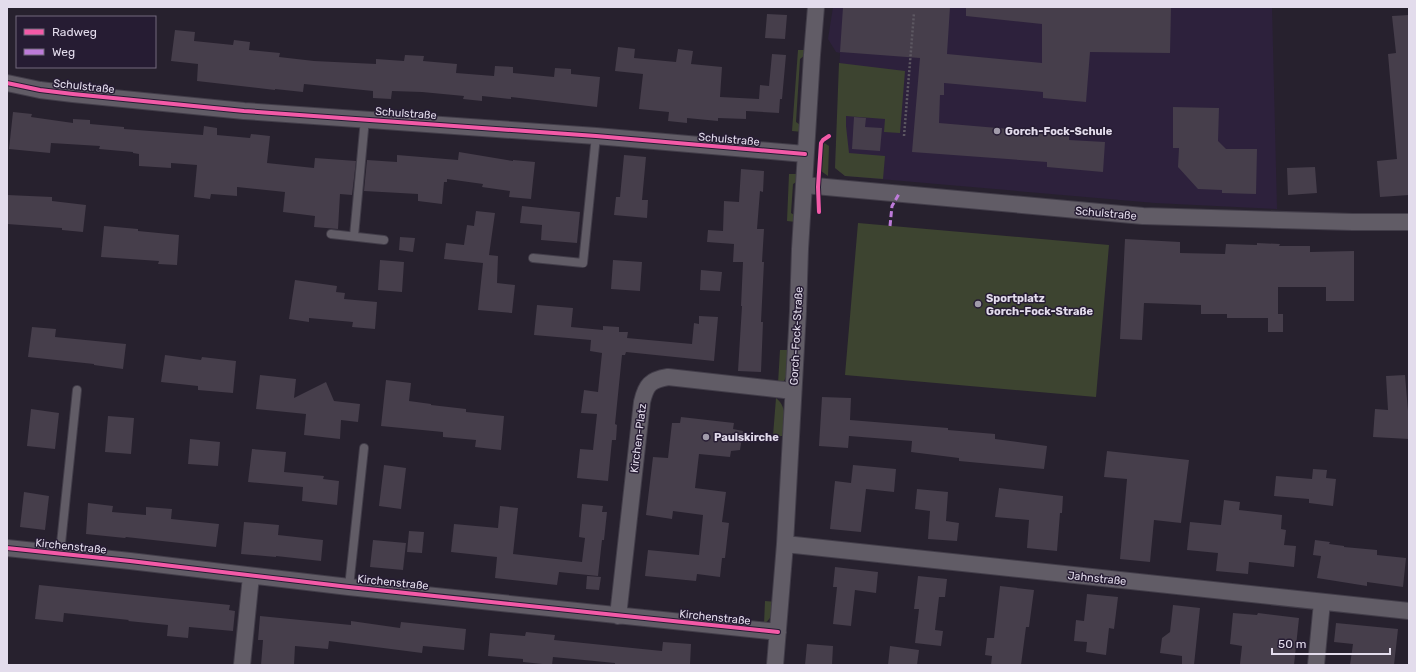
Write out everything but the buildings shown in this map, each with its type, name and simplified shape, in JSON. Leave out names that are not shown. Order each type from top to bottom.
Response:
[{"type":"street","name":"Gorch-Fock-Straße","points":[[775,665],[785,544],[805,154],[816,7]]},
{"type":"street","name":"Schulstraße","points":[[7,83],[40,90],[244,111],[596,136],[805,154]]},
{"type":"street","name":"Schulstraße","points":[[804,185],[1143,216],[1353,222],[1409,222]]},
{"type":"street","name":"Kirchen-Platz","points":[[618,616],[642,402],[644,392],[650,384],[658,379],[668,377],[793,391]]},
{"type":"street","name":"Jahnstraße","points":[[785,544],[1409,612]]},
{"type":"street","name":"Kirchenstraße","points":[[7,548],[350,587],[778,632]]},
{"type":"street","points":[[242,665],[251,576]]},
{"type":"street","points":[[1316,665],[1322,602]]},
{"type":"lane","name":"Schulstraße","points":[[354,236],[365,119]]},
{"type":"lane","points":[[533,258],[583,263],[596,136]]},
{"type":"lane","points":[[331,234],[384,240]]},
{"type":"lane","name":"Kirchenstraße","points":[[60,553],[77,390]]},
{"type":"lane","name":"Kirchenstraße","points":[[350,587],[364,448]]},
{"type":"path","points":[[904,136],[914,13]]},
{"type":"shaded area","name":"Gorch-Fock-Schule","points":[[833,7],[1272,7],[1277,209],[1155,203],[845,176],[835,168],[840,53],[836,52],[828,39]]},
{"type":"green space","points":[[798,50],[805,50],[805,55],[800,59],[796,122],[803,127],[803,132],[792,131]]},
{"type":"green space","points":[[839,63],[905,71],[900,133],[884,132],[885,119],[846,116],[849,153],[885,156],[883,179],[845,176],[835,168]]},
{"type":"green space","points":[[823,142],[829,146],[828,176],[821,171]]},
{"type":"green space","points":[[789,174],[798,174],[798,181],[793,184],[791,213],[796,216],[796,222],[787,221]]},
{"type":"green space","name":"Sportplatz Gorch-Fock-Straße","points":[[858,223],[1109,245],[1096,397],[845,375]]},
{"type":"green space","points":[[780,350],[788,350],[787,375],[784,381],[778,384]]},
{"type":"green space","points":[[776,398],[780,402],[784,411],[784,436],[773,436]]},
{"type":"green space","points":[[765,601],[777,602],[771,617],[764,624]]},
{"type":"marked path","points":[[890,226],[892,206],[899,194]]},
{"type":"cycle path","points":[[7,83],[40,90],[73,94],[244,111],[596,136],[805,154]]},
{"type":"cycle path","points":[[819,212],[818,187],[821,143],[829,136]]},
{"type":"cycle path","points":[[7,548],[349,587],[778,632]]},
{"type":"place","name":"Gorch-Fock-Schule","points":[[997,131]]},
{"type":"place","name":"Sportplatz Gorch-Fock-Straße","points":[[978,304]]},
{"type":"place","name":"Paulskirche","points":[[706,437]]}]
